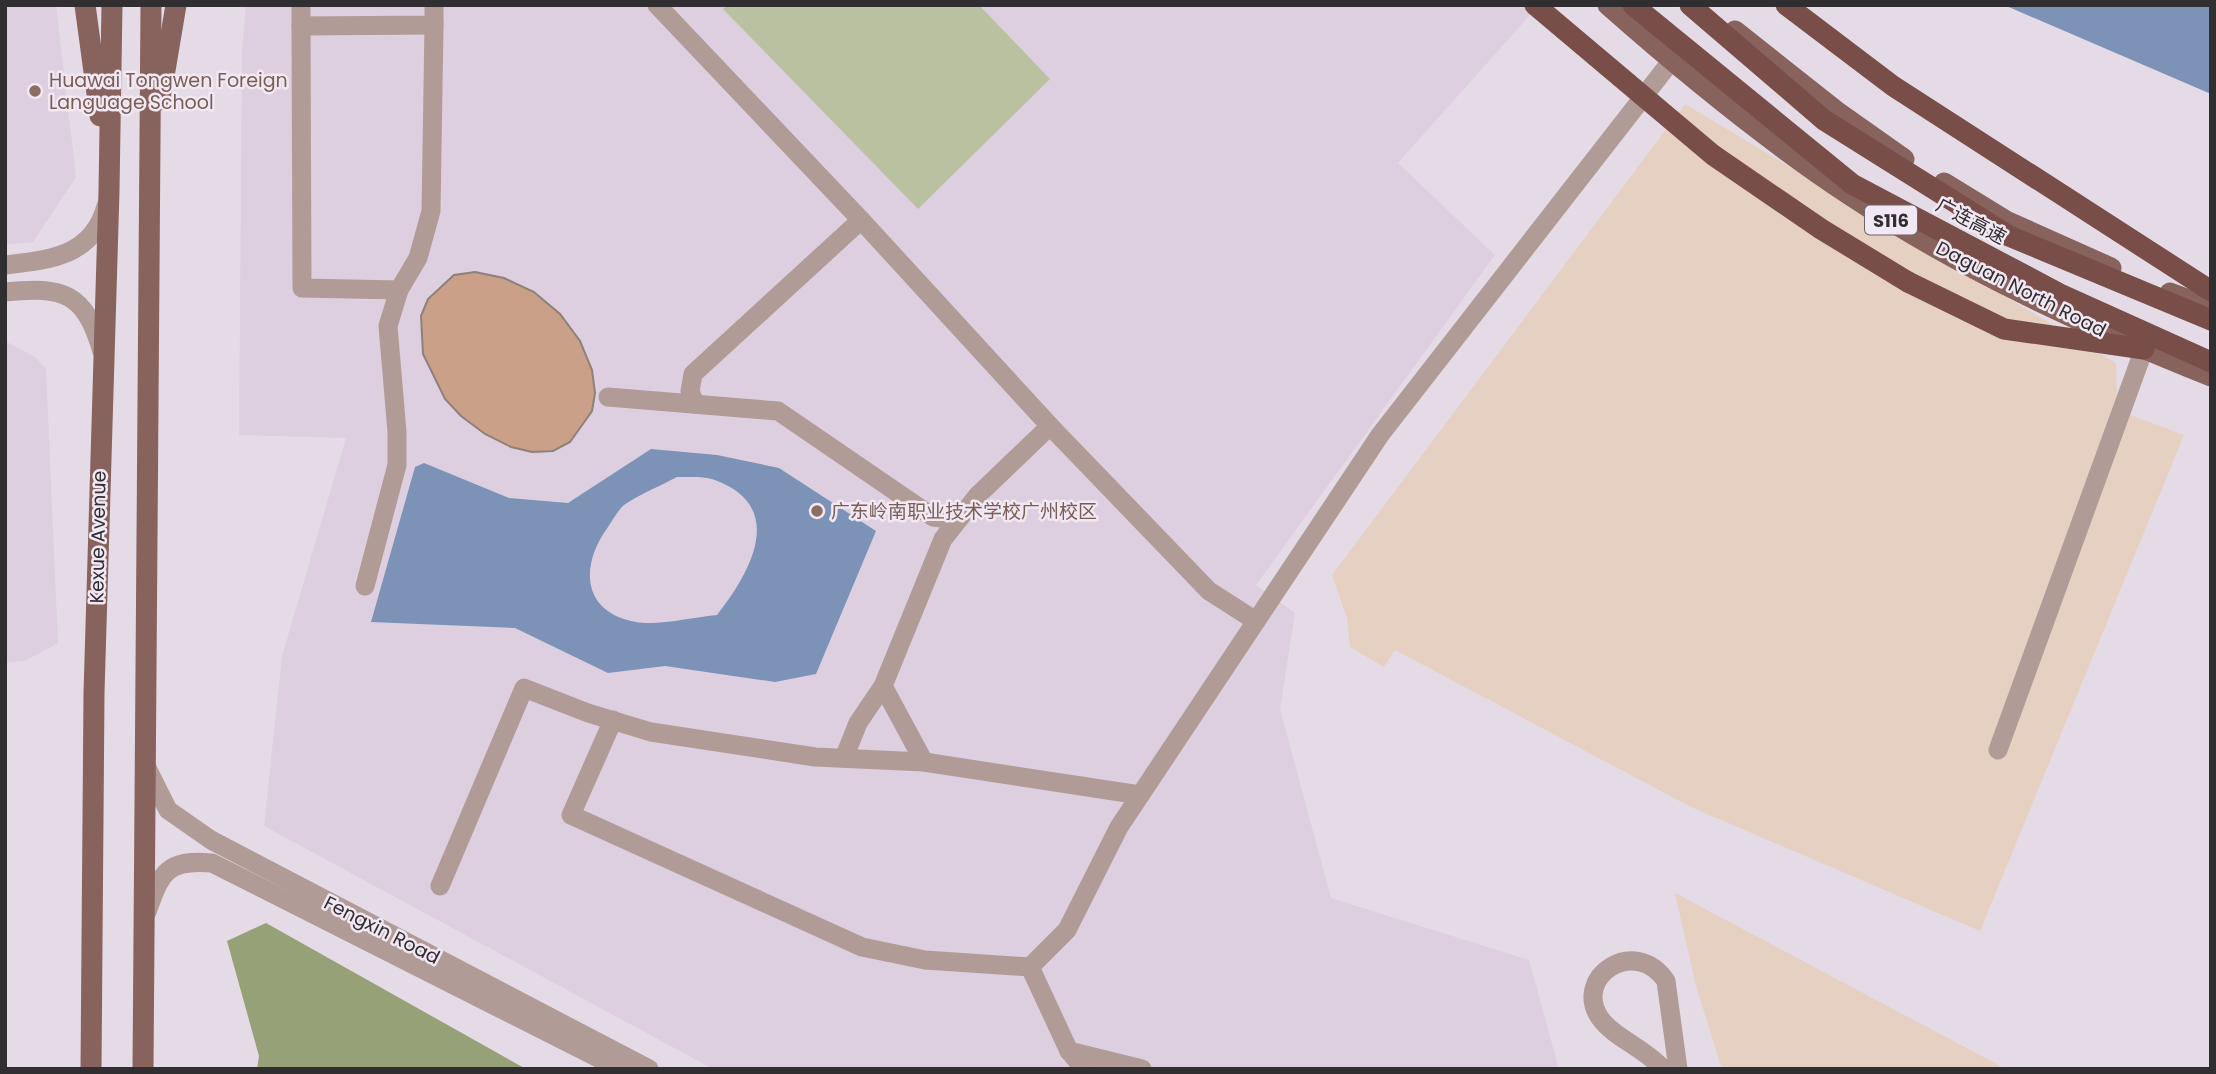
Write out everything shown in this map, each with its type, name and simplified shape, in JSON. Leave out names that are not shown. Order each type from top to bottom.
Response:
[{"type":"highway","points":[[1535,5],[1713,155],[1821,229],[1908,282],[2004,330],[2144,349]]},
{"type":"highway","name":"广连高速","points":[[1633,5],[1853,184],[2060,294],[2211,362]]},
{"type":"highway","name":"广连高速","points":[[1690,5],[1824,120],[2009,236],[2211,320]]},
{"type":"highway","points":[[1786,5],[1893,86],[2211,291]]},
{"type":"main road","points":[[85,5],[109,191]]},
{"type":"main road","name":"Kexue Avenue","points":[[91,1069],[94,693],[112,5]]},
{"type":"main road","points":[[143,1069],[150,5]]},
{"type":"main road","points":[[150,161],[176,5]]},
{"type":"main road","name":"Daguan North Road","points":[[1608,5],[1791,155],[1853,197],[2003,284],[2144,349],[2211,376]]},
{"type":"main road","points":[[1704,5],[1836,111],[1897,154],[2006,221],[2153,287],[2211,308]]},
{"type":"street","points":[[301,5],[302,288],[399,290]]},
{"type":"street","points":[[657,5],[861,220],[1049,426],[1209,591],[1256,621]]},
{"type":"street","points":[[301,26],[434,15],[431,211],[418,258],[399,290],[388,326],[397,432],[397,465],[365,586]]},
{"type":"street","points":[[613,720],[571,815],[862,947],[925,960],[1030,967],[1067,930],[1119,827],[1380,435],[1672,60]]},
{"type":"street","points":[[102,352],[97,333],[70,296],[42,288],[7,292],[6,265],[49,260],[66,254],[92,237],[101,224],[109,191]]},
{"type":"street","points":[[695,404],[690,391],[693,374],[861,220]]},
{"type":"street","points":[[1998,750],[2144,349]]},
{"type":"street","points":[[608,397],[778,411],[933,517],[958,520]]},
{"type":"street","points":[[844,758],[858,723],[883,686],[943,539],[978,495],[1049,426]]},
{"type":"street","points":[[883,686],[924,762]]},
{"type":"street","points":[[440,886],[524,688],[651,732],[815,757],[924,762],[1140,795]]},
{"type":"street","name":"Fengxin Road","points":[[144,760],[168,810],[211,840],[231,862],[620,1069]]},
{"type":"street","name":"Fengxin Road","points":[[145,916],[157,884],[176,863],[231,862],[649,1069]]},
{"type":"street","points":[[1663,1069],[1601,1019],[1593,993],[1597,982],[1611,965],[1634,960],[1646,962],[1658,970],[1666,981],[1678,1069]]},
{"type":"street","points":[[1030,967],[1069,1051],[1084,1069]]},
{"type":"street","points":[[1057,1069],[1069,1051]]},
{"type":"street","points":[[1069,1051],[1142,1069]]},
{"type":"shaded area","name":"Huawai Tongwen Foreign Language School","points":[[5,5],[56,5],[76,177],[33,242],[5,245]]},
{"type":"shaded area","name":"广东岭南职业技术学校广州校区","points":[[246,5],[1539,5],[1398,163],[1495,255],[1256,585],[1295,613],[1280,709],[1331,898],[1529,960],[1559,1069],[713,1069],[264,826],[282,656],[346,438],[239,435],[242,48]]},
{"type":"shaded area","points":[[1685,104],[2116,363],[2117,410],[2184,435],[1980,931],[1691,807],[1395,650],[1384,667],[1350,647],[1347,618],[1332,575]]},
{"type":"shaded area","points":[[5,341],[35,357],[46,369],[58,643],[25,661],[5,663]]},
{"type":"shaded area","points":[[1675,893],[2006,1069],[1722,1069],[1696,986]]},
{"type":"green space","points":[[728,5],[979,5],[1050,79],[918,209],[723,9]]},
{"type":"green space","points":[[266,923],[526,1069],[257,1069],[259,1056],[227,941]]},
{"type":"water","points":[[2004,5],[2211,5],[2211,94]]},
{"type":"water","points":[[651,449],[717,455],[779,468],[876,531],[816,674],[775,682],[665,666],[608,673],[515,628],[371,622],[415,467],[424,463],[509,498],[568,503]],"holes":[[[677,477],[715,480],[737,492],[751,507],[756,524],[756,542],[750,561],[741,580],[717,615],[654,623],[618,617],[604,608],[596,598],[591,585],[593,556],[599,542],[624,505]]]},
{"type":"building","points":[[475,272],[504,278],[534,292],[560,314],[580,341],[592,370],[595,393],[592,411],[570,442],[553,451],[532,452],[511,447],[485,434],[461,416],[445,399],[423,354],[421,316],[428,299],[454,275]]},
{"type":"place","name":"Huawai Tongwen Foreign Language School","points":[[35,91]]},
{"type":"place","name":"广东岭南职业技术学校广州校区","points":[[817,511]]}]
